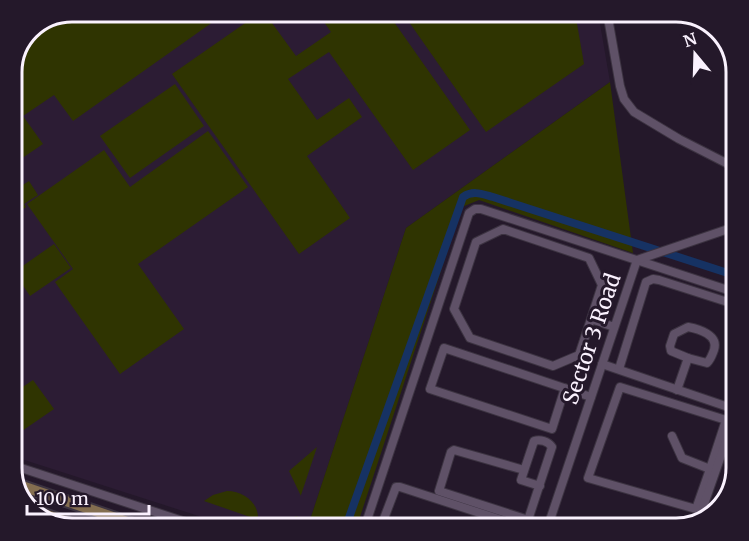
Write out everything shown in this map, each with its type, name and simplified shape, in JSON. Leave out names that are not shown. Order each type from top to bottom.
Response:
[{"type":"main road","points":[[26,488],[116,518]]},
{"type":"street","points":[[609,22],[620,86],[624,99],[634,112],[679,139],[726,163]]},
{"type":"street","points":[[368,518],[469,213],[475,209],[481,209],[726,289]]},
{"type":"street","points":[[503,229],[589,258],[602,285],[591,319],[579,355],[553,366],[470,338],[454,309],[476,242],[503,229]]},
{"type":"street","name":"Sector 3 Road","points":[[550,518],[637,260],[726,230]]},
{"type":"street","points":[[619,369],[646,282],[653,279],[659,280],[726,301]]},
{"type":"street","points":[[591,319],[614,327]]},
{"type":"street","points":[[690,327],[704,332],[715,340],[716,345],[707,363],[688,358],[671,351],[670,346],[677,331],[690,327]]},
{"type":"street","points":[[565,388],[552,429],[430,389],[444,348],[565,388],[591,397]]},
{"type":"street","points":[[677,390],[688,358]]},
{"type":"street","points":[[602,364],[726,405]]},
{"type":"street","points":[[620,387],[726,420],[710,468],[702,511],[588,478],[620,387]]},
{"type":"street","points":[[672,436],[682,458],[710,468]]},
{"type":"street","points":[[529,518],[540,486],[552,447],[546,442],[534,441],[521,480],[540,486]]},
{"type":"street","points":[[702,511],[726,441]]},
{"type":"street","points":[[522,518],[439,491],[451,452],[454,450],[524,470]]},
{"type":"street","points":[[23,469],[173,518]]},
{"type":"street","points":[[384,518],[396,487],[400,487],[495,518]]},
{"type":"shaded area","points":[[72,22],[600,22],[610,82],[406,228],[311,518],[205,518],[23,460],[23,69],[24,59],[33,42],[53,26]]},
{"type":"green space","points":[[72,22],[213,22],[73,121],[54,95],[23,116],[24,59],[39,35],[53,26]]},
{"type":"green space","points":[[247,22],[271,22],[296,56],[331,32],[324,22],[394,22],[470,130],[413,170],[329,52],[288,79],[317,120],[349,98],[362,117],[307,156],[350,218],[299,254],[172,74]]},
{"type":"green space","points":[[409,22],[577,22],[584,64],[486,132]]},
{"type":"green space","points":[[610,82],[633,253],[479,200],[462,207],[360,518],[311,518],[406,228]]},
{"type":"green space","points":[[175,84],[204,126],[130,178],[100,136]]},
{"type":"green space","points":[[23,116],[43,144],[23,158]]},
{"type":"green space","points":[[208,131],[248,187],[138,264],[184,329],[120,374],[55,282],[73,269],[27,204],[104,150],[130,187]]},
{"type":"green space","points":[[29,181],[38,195],[24,204],[26,207],[23,209],[23,185]]},
{"type":"green space","points":[[54,244],[71,268],[30,296],[23,286],[23,266]]},
{"type":"green space","points":[[33,380],[54,409],[23,430],[23,387]]},
{"type":"green space","points":[[317,447],[301,495],[301,496],[289,471]]},
{"type":"green space","points":[[726,473],[726,479],[719,495]]},
{"type":"green space","points":[[227,491],[244,495],[252,502],[258,518],[204,501],[213,495]]},
{"type":"waterway","points":[[349,518],[463,197],[474,193],[493,197],[726,272]]}]
